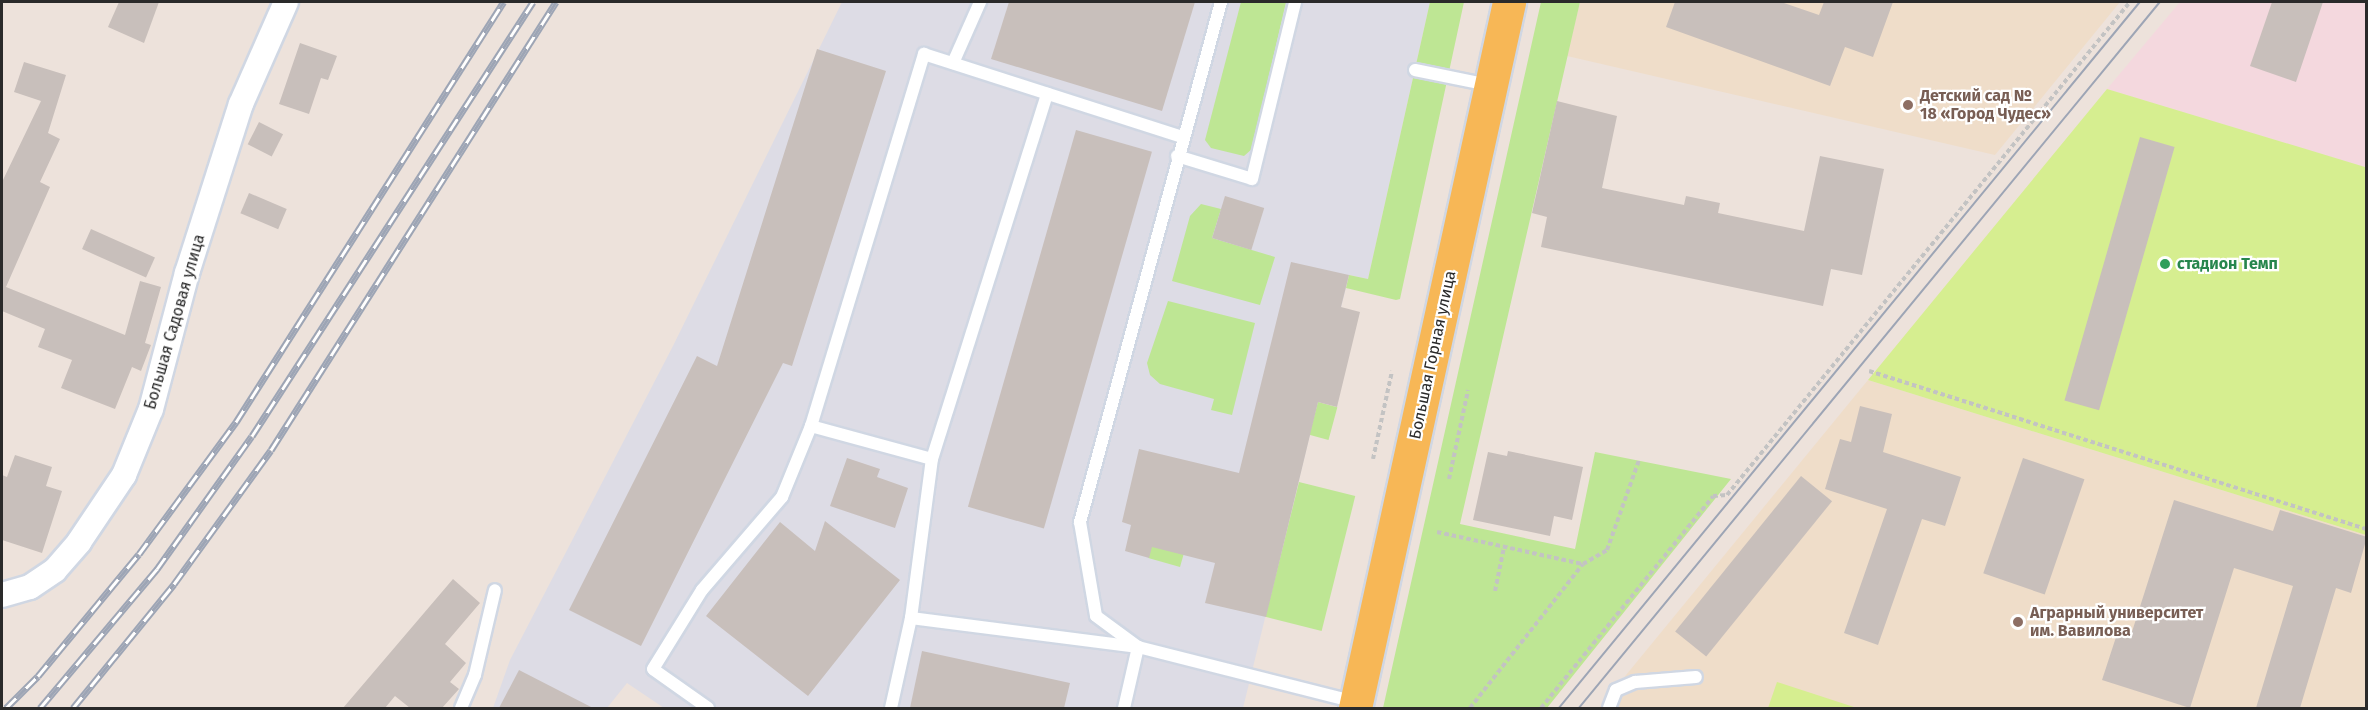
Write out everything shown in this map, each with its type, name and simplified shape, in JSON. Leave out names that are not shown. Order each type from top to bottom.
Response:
[{"type":"main road","name":"Большая Горная улица","points":[[1355,706],[1509,2]]},
{"type":"street","name":"Большая Садовая улица","points":[[2,595],[30,587],[55,570],[79,542],[124,475],[151,409],[187,273],[241,104],[286,2]]},
{"type":"lane","points":[[953,63],[980,2]]},
{"type":"lane","points":[[1138,647],[1096,616],[1080,522],[1182,137],[1221,2]]},
{"type":"lane","points":[[1177,156],[1252,179],[1295,2]]},
{"type":"lane","points":[[708,708],[653,669],[702,590],[782,497],[811,426],[924,54],[1182,137]]},
{"type":"lane","points":[[1415,70],[1490,86]]},
{"type":"lane","points":[[891,708],[911,618],[932,459],[1047,94]]},
{"type":"lane","points":[[811,426],[932,459]]},
{"type":"lane","points":[[461,708],[475,675],[495,590]]},
{"type":"lane","points":[[911,618],[1138,647],[1355,706]]},
{"type":"lane","points":[[1124,708],[1138,647]]},
{"type":"lane","points":[[1609,708],[1616,690],[1635,682],[1696,677]]},
{"type":"path","points":[[1541,708],[1713,496],[1727,495],[2130,2]]},
{"type":"path","points":[[1373,459],[1392,371]]},
{"type":"path","points":[[1869,371],[2367,529]]},
{"type":"path","points":[[1449,479],[1468,390]]},
{"type":"path","points":[[1470,708],[1583,564],[1607,550],[1639,460]]},
{"type":"path","points":[[1437,532],[1583,564]]},
{"type":"path","points":[[1495,591],[1504,547]]},
{"type":"shaded area","points":[[842,2],[1430,2],[1368,279],[1349,275],[1243,708],[664,708],[627,683],[607,708],[493,708],[510,660],[673,346]]},
{"type":"shaded area","name":"Детский сад № 18 «Город Чудес»","points":[[1580,2],[2120,2],[1995,155],[1567,56]]},
{"type":"shaded area","points":[[2180,2],[2366,2],[2365,167],[2107,89]]},
{"type":"shaded area","name":"Аграрный университет им. Вавилова","points":[[1868,380],[2366,535],[2366,708],[1599,708]]},
{"type":"green space","points":[[1241,2],[1286,2],[1252,149],[1244,156],[1211,148],[1205,140]]},
{"type":"green space","points":[[1430,2],[1464,2],[1400,299],[1396,300],[1346,288],[1349,275],[1368,279]]},
{"type":"green space","points":[[1541,2],[1580,2],[1460,524],[1575,549],[1595,452],[1731,479],[1547,708],[1383,708]]},
{"type":"green space","name":"стадион Темп","points":[[2107,89],[2365,167],[2366,163],[2366,535],[1868,380]]},
{"type":"green space","points":[[1201,204],[1221,209],[1212,238],[1275,257],[1260,305],[1172,281],[1190,216]]},
{"type":"green space","points":[[1168,301],[1255,323],[1232,415],[1211,410],[1214,399],[1160,384],[1150,375],[1147,363]]},
{"type":"green space","points":[[1318,402],[1337,407],[1329,440],[1309,435]]},
{"type":"green space","points":[[1299,482],[1355,496],[1322,631],[1265,617]]},
{"type":"green space","points":[[1156,531],[1188,540],[1180,567],[1148,558]]},
{"type":"green space","points":[[1777,682],[1857,708],[1768,708]]},
{"type":"building","points":[[119,2],[159,2],[144,43],[108,27]]},
{"type":"building","points":[[1009,2],[1195,2],[1162,111],[991,59]]},
{"type":"building","points":[[1675,2],[1781,2],[1819,15],[1824,2],[1893,2],[1873,57],[1845,47],[1830,86],[1666,27]]},
{"type":"building","points":[[2272,2],[2323,2],[2296,82],[2250,66]]},
{"type":"building","points":[[300,43],[337,56],[328,80],[321,78],[309,114],[279,104]]},
{"type":"building","points":[[817,49],[886,71],[792,366],[783,363],[641,646],[569,610],[697,356],[717,366]]},
{"type":"building","points":[[24,62],[66,75],[48,133],[60,139],[40,182],[50,187],[6,287],[125,335],[140,281],[161,287],[145,343],[151,345],[141,371],[132,367],[115,409],[61,388],[72,360],[38,347],[45,329],[2,311],[2,182],[41,101],[14,92]]},
{"type":"building","points":[[1557,101],[1617,116],[1602,188],[1684,205],[1686,196],[1720,203],[1718,213],[1804,231],[1820,156],[1884,169],[1862,275],[1831,269],[1823,306],[1541,247],[1547,217],[1532,213]]},
{"type":"building","points":[[259,122],[283,134],[272,157],[248,144]]},
{"type":"building","points":[[1076,130],[1152,152],[1044,529],[968,507]]},
{"type":"building","points":[[2140,137],[2175,147],[2099,410],[2064,400]]},
{"type":"building","points":[[249,193],[287,209],[278,229],[240,213]]},
{"type":"building","points":[[1225,196],[1264,208],[1251,250],[1212,238]]},
{"type":"building","points":[[91,229],[155,257],[146,278],[82,249]]},
{"type":"building","points":[[1291,262],[1349,275],[1341,307],[1360,312],[1337,407],[1318,402],[1266,617],[1205,603],[1215,563],[1152,547],[1149,558],[1125,551],[1131,525],[1122,522],[1139,449],[1239,473]]},
{"type":"building","points":[[1860,406],[1892,414],[1883,452],[1961,477],[1945,526],[1922,519],[1878,645],[1844,633],[1887,509],[1825,489],[1840,439],[1851,442]]},
{"type":"building","points":[[1508,451],[1583,467],[1572,520],[1554,516],[1550,536],[1473,520],[1488,452],[1507,456]]},
{"type":"building","points":[[15,455],[52,467],[46,486],[62,491],[42,553],[2,540],[2,475],[7,477]]},
{"type":"building","points":[[847,458],[880,469],[877,477],[908,488],[895,528],[830,506]]},
{"type":"building","points":[[2023,458],[2084,479],[2045,595],[1983,573]]},
{"type":"building","points":[[1801,476],[1832,501],[1706,657],[1675,631]]},
{"type":"building","points":[[2174,500],[2273,531],[2280,510],[2367,537],[2351,593],[2336,588],[2300,708],[2256,708],[2293,586],[2234,568],[2190,708],[2102,680],[2117,634],[2130,638]]},
{"type":"building","points":[[825,521],[900,580],[808,696],[706,616],[780,522],[815,551]]},
{"type":"building","points":[[453,579],[480,603],[445,644],[466,663],[450,682],[459,689],[442,708],[410,708],[395,696],[385,708],[343,708]]},
{"type":"building","points":[[922,651],[1070,683],[1064,708],[910,708]]},
{"type":"building","points":[[519,670],[593,708],[499,708]]},
{"type":"tram line","points":[[1559,708],[2140,2]]},
{"type":"tram line","points":[[1579,708],[2160,2]]},
{"type":"railway","points":[[6,708],[38,676],[139,554],[236,422],[504,2]]},
{"type":"railway","points":[[40,708],[157,569],[252,436],[533,2]]},
{"type":"railway","points":[[73,708],[174,584],[271,450],[556,2]]},
{"type":"place","name":"Детский сад № 18 «Город Чудес»","points":[[1908,105]]},
{"type":"place","name":"стадион Темп","points":[[2165,264]]},
{"type":"place","name":"Аграрный университет им. Вавилова","points":[[2018,622]]}]
